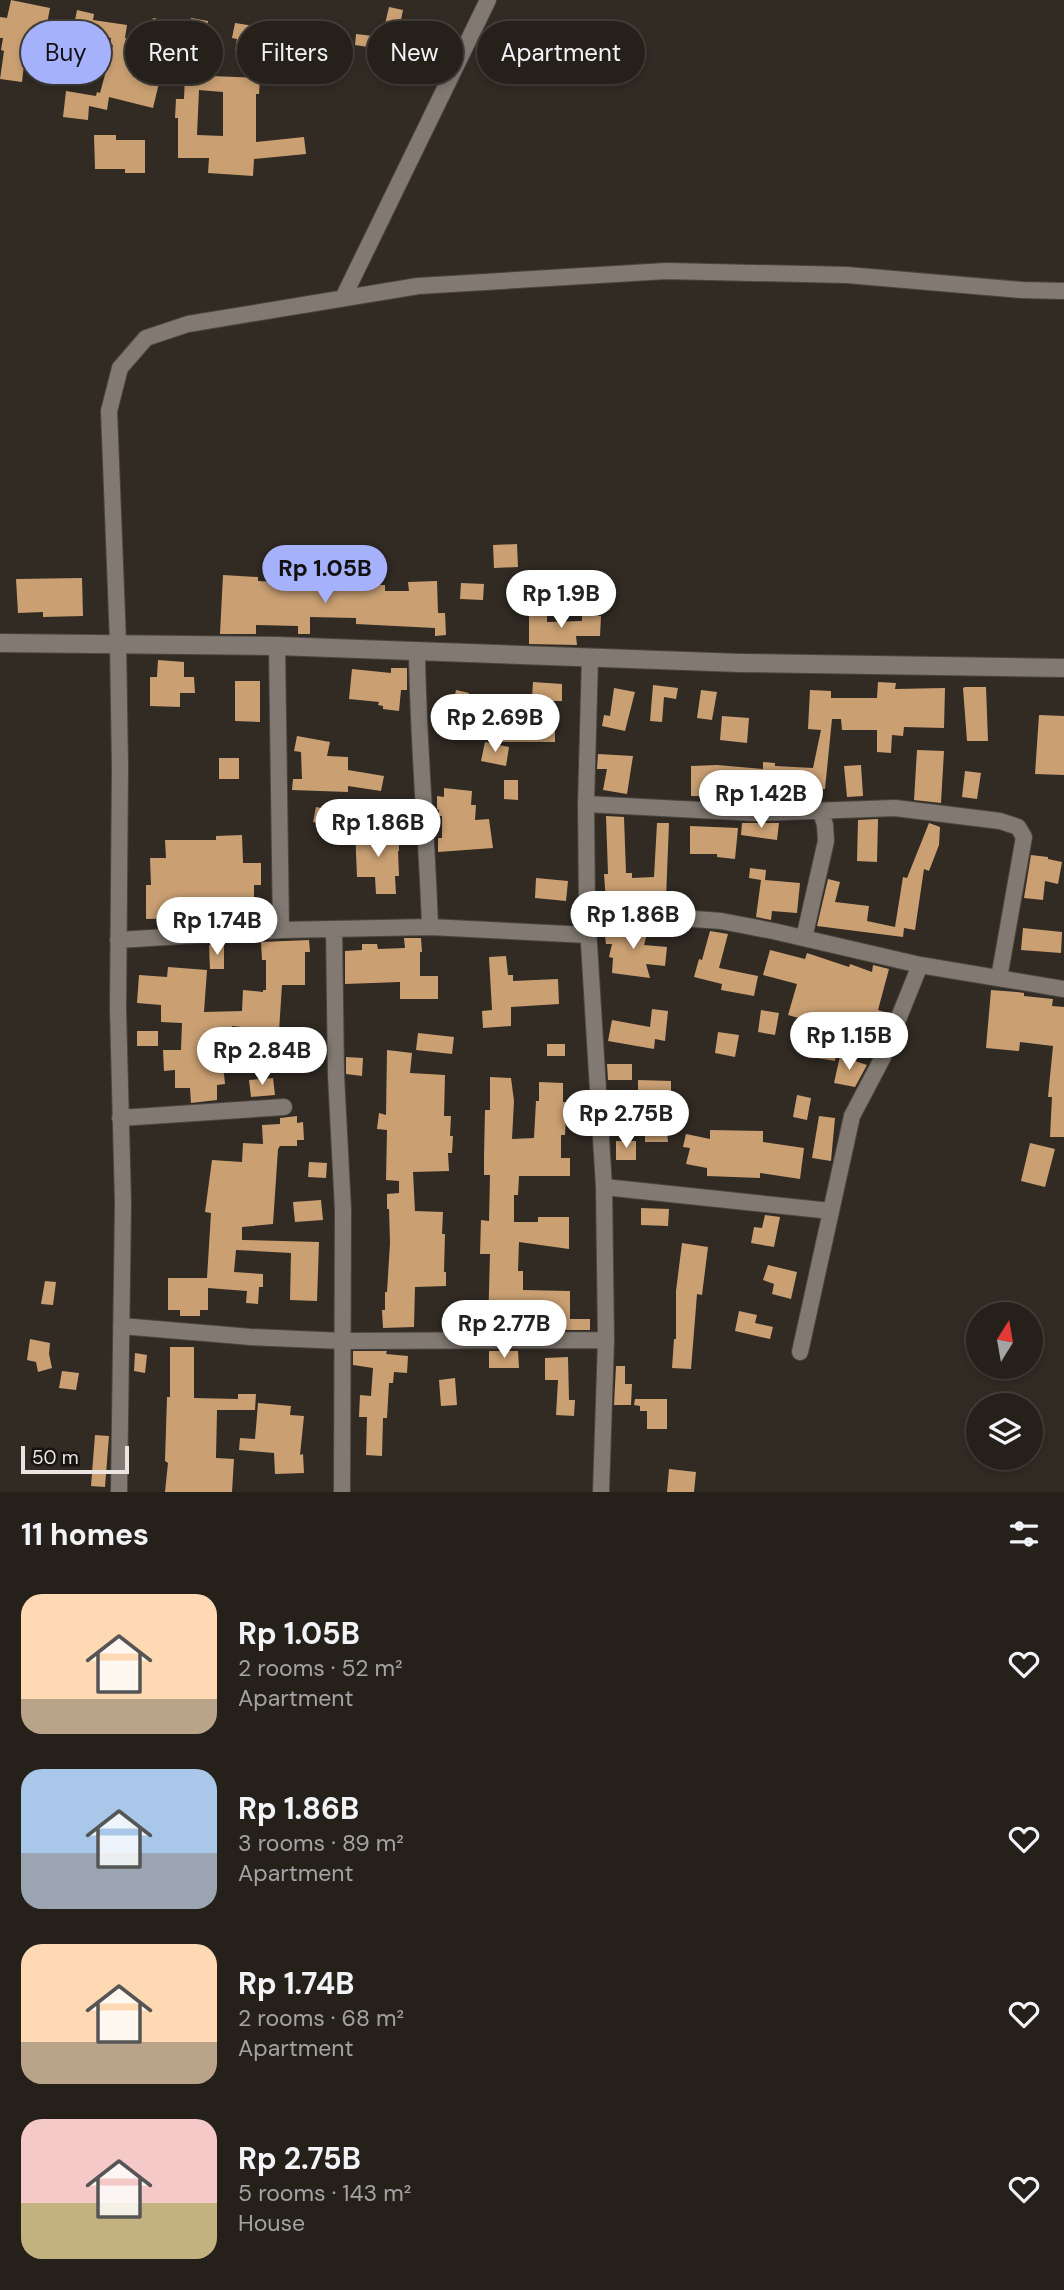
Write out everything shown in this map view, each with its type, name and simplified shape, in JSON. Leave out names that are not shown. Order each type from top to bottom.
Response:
[{"type":"street","points":[[343,298],[394,198],[488,0]]},
{"type":"street","points":[[119,1492],[123,1203],[118,940],[118,642],[109,411],[120,368],[146,338],[188,324],[418,286],[666,271],[847,275],[1064,291]]},
{"type":"street","points":[[0,643],[118,642],[740,663],[1064,668]]},
{"type":"street","points":[[278,646],[281,930]]},
{"type":"street","points":[[417,652],[417,703],[430,927]]},
{"type":"street","points":[[590,657],[586,804],[587,911],[604,1187],[606,1340],[601,1492]]},
{"type":"street","points":[[586,804],[756,814],[895,808],[1000,821],[1018,827],[1024,837],[999,978]]},
{"type":"street","points":[[804,938],[825,841],[825,825],[821,812]]},
{"type":"street","points":[[587,911],[721,921],[920,965],[1064,989]]},
{"type":"street","points":[[118,940],[281,930],[430,927],[588,935]]},
{"type":"street","points":[[334,929],[336,1075],[343,1210],[342,1492]]},
{"type":"street","points":[[800,1352],[852,1116],[883,1057],[920,965]]},
{"type":"street","points":[[120,1118],[284,1107]]},
{"type":"street","points":[[604,1187],[831,1211]]},
{"type":"street","points":[[121,1326],[251,1337],[343,1341],[606,1340]]},
{"type":"building","points":[[11,0],[50,8],[48,21],[21,21],[21,82],[0,79],[4,51],[1,50],[3,38],[0,38],[0,17],[7,18]]},
{"type":"building","points":[[389,7],[403,10],[401,20],[404,21],[386,21]]},
{"type":"building","points":[[77,10],[94,14],[93,20],[100,21],[75,21]]},
{"type":"building","points":[[111,23],[125,25],[125,84],[159,84],[153,108],[109,97],[107,110],[89,106],[88,120],[63,117],[66,91],[96,96],[97,92],[100,93],[102,84],[111,84]]},
{"type":"building","points":[[235,23],[237,23],[237,39],[232,38]]},
{"type":"building","points":[[356,34],[367,35],[367,47],[355,45]]},
{"type":"building","points":[[223,77],[237,77],[237,84],[260,84],[259,94],[256,94],[256,142],[304,137],[306,154],[254,159],[253,176],[208,173],[209,158],[178,158],[176,99],[184,99],[185,84],[223,84]],"holes":[[[199,90],[223,92],[223,136],[197,135]]]},
{"type":"building","points":[[94,135],[116,135],[116,140],[145,140],[145,173],[125,173],[125,169],[95,169]]},
{"type":"building","points":[[517,544],[518,567],[494,568],[493,545]]},
{"type":"building","points":[[223,575],[258,577],[258,581],[297,583],[297,579],[351,581],[351,585],[385,585],[385,591],[409,591],[408,582],[437,581],[438,613],[445,613],[446,635],[435,636],[435,628],[356,624],[356,618],[310,617],[310,634],[298,634],[298,626],[256,625],[256,634],[220,634]]},
{"type":"building","points":[[82,578],[83,616],[43,617],[43,612],[18,613],[16,579]]},
{"type":"building","points":[[461,583],[484,584],[483,600],[460,599]]},
{"type":"building","points":[[529,612],[547,613],[547,622],[582,621],[582,615],[601,616],[600,636],[576,636],[577,645],[529,644]]},
{"type":"building","points":[[158,660],[184,662],[184,677],[194,677],[195,693],[180,693],[180,707],[150,706],[150,677],[157,677]]},
{"type":"building","points":[[391,668],[407,668],[407,690],[401,690],[399,711],[383,709],[383,706],[378,705],[379,702],[349,699],[352,669],[391,673]]},
{"type":"building","points":[[235,681],[260,681],[260,722],[235,721]]},
{"type":"building","points":[[533,682],[562,684],[562,701],[552,701],[550,730],[555,730],[555,742],[503,742],[504,723],[511,724],[512,713],[531,713]]},
{"type":"building","points":[[878,682],[896,683],[895,689],[945,688],[944,728],[904,727],[903,736],[892,735],[891,753],[877,752],[877,730],[842,730],[841,719],[832,719],[825,789],[797,786],[796,801],[784,801],[785,789],[743,786],[743,793],[735,793],[735,797],[691,796],[691,766],[763,769],[763,762],[775,763],[775,766],[813,768],[821,730],[808,729],[810,690],[831,691],[831,698],[877,698]]},
{"type":"building","points":[[653,685],[678,688],[676,699],[664,697],[662,722],[650,721]]},
{"type":"building","points":[[965,687],[986,687],[988,741],[967,741]]},
{"type":"building","points":[[614,688],[635,692],[625,731],[602,726],[604,715],[610,716]]},
{"type":"building","points":[[456,690],[469,693],[467,702],[475,703],[471,724],[449,722]]},
{"type":"building","points":[[701,690],[717,692],[712,720],[697,718]]},
{"type":"building","points":[[1039,715],[1064,716],[1064,775],[1035,774]]},
{"type":"building","points":[[722,716],[749,718],[747,743],[720,740]]},
{"type":"building","points":[[297,736],[330,742],[327,756],[348,757],[348,770],[384,776],[381,791],[348,786],[348,792],[292,790],[293,779],[302,779],[301,752],[294,751]]},
{"type":"building","points":[[485,742],[509,747],[506,766],[481,761]]},
{"type":"building","points":[[917,750],[944,751],[941,803],[914,800]]},
{"type":"building","points":[[598,754],[633,756],[627,794],[603,790],[607,769],[597,769]]},
{"type":"building","points":[[219,758],[239,758],[239,779],[219,779]]},
{"type":"building","points":[[861,765],[863,796],[847,797],[844,766]]},
{"type":"building","points":[[965,771],[981,773],[977,799],[962,797]]},
{"type":"building","points":[[504,780],[518,780],[518,800],[504,799]]},
{"type":"building","points":[[444,788],[472,791],[471,805],[476,805],[475,820],[489,819],[493,848],[438,852],[438,838],[442,838],[442,816],[439,816],[437,809],[437,796],[444,797]]},
{"type":"building","points":[[316,807],[347,813],[343,828],[313,822]]},
{"type":"building","points":[[606,816],[624,817],[626,873],[632,873],[632,878],[654,877],[657,823],[669,823],[666,898],[633,898],[634,900],[606,902]]},
{"type":"building","points":[[878,819],[877,862],[857,861],[858,820]]},
{"type":"building","points":[[742,823],[779,823],[777,840],[741,835]]},
{"type":"building","points":[[929,823],[940,827],[939,845],[929,871],[924,869],[915,930],[904,928],[903,937],[817,926],[828,879],[840,882],[835,902],[869,906],[867,921],[895,927],[903,877],[907,878]]},
{"type":"building","points":[[690,826],[738,828],[735,859],[717,857],[717,854],[690,854]]},
{"type":"building","points":[[355,829],[372,829],[372,832],[394,831],[395,839],[399,839],[396,894],[376,894],[375,877],[357,877]]},
{"type":"building","points":[[242,835],[243,863],[261,863],[261,885],[254,885],[254,910],[204,909],[205,918],[146,919],[146,885],[151,885],[150,858],[166,858],[165,840],[216,840],[216,836]]},
{"type":"building","points":[[1031,855],[1062,862],[1058,884],[1045,881],[1043,900],[1024,898]]},
{"type":"building","points":[[750,868],[766,870],[765,880],[800,883],[797,913],[772,911],[771,920],[756,917],[761,880],[749,878]]},
{"type":"building","points":[[536,878],[568,881],[566,901],[535,898]]},
{"type":"building","points":[[649,926],[644,945],[667,947],[665,966],[646,964],[650,978],[612,973],[613,958],[609,957],[612,944],[606,944],[604,928]]},
{"type":"building","points":[[1023,928],[1062,932],[1061,953],[1021,950]]},
{"type":"building","points":[[710,931],[728,934],[719,968],[758,976],[754,996],[721,990],[722,984],[694,977]]},
{"type":"building","points":[[404,938],[421,938],[420,976],[438,976],[438,999],[400,999],[400,982],[345,984],[345,951],[362,950],[362,944],[377,944],[378,949],[405,948]]},
{"type":"building","points":[[309,940],[310,952],[305,952],[305,985],[282,985],[279,1031],[232,1026],[232,1043],[221,1043],[225,1084],[217,1085],[217,1100],[191,1103],[190,1088],[175,1088],[175,1070],[164,1071],[163,1050],[181,1050],[182,1023],[161,1022],[161,1005],[137,1003],[139,975],[167,977],[168,967],[207,970],[204,1012],[242,1011],[243,990],[266,990],[266,960],[262,960],[261,942]]},
{"type":"building","points":[[224,944],[224,969],[210,969],[209,945]]},
{"type":"building","points":[[770,950],[805,959],[807,953],[872,972],[873,965],[889,969],[878,1010],[885,1012],[880,1030],[867,1026],[865,1032],[853,1029],[852,1034],[840,1032],[835,1061],[817,1058],[818,1049],[797,1043],[802,1019],[788,1015],[797,984],[763,975]]},
{"type":"building","points":[[506,956],[508,975],[513,975],[513,981],[558,979],[559,1004],[511,1007],[511,1026],[483,1028],[482,1011],[492,1010],[489,957]]},
{"type":"building","points":[[991,990],[1053,999],[1052,1006],[1064,1007],[1064,1137],[1050,1137],[1052,1097],[1048,1097],[1053,1046],[1020,1042],[1019,1051],[986,1048]]},
{"type":"building","points":[[652,1009],[668,1011],[665,1041],[655,1039],[654,1049],[608,1041],[612,1020],[650,1027]]},
{"type":"building","points":[[761,1010],[779,1013],[775,1035],[758,1032]]},
{"type":"building","points":[[137,1031],[158,1031],[158,1046],[137,1046]]},
{"type":"building","points":[[718,1032],[739,1035],[735,1057],[715,1053]]},
{"type":"building","points":[[418,1033],[454,1037],[452,1054],[416,1050]]},
{"type":"building","points":[[547,1044],[565,1044],[565,1056],[547,1056]]},
{"type":"building","points":[[387,1050],[412,1053],[410,1073],[445,1075],[444,1116],[451,1116],[450,1136],[453,1136],[452,1153],[448,1153],[449,1171],[413,1172],[415,1211],[443,1212],[446,1272],[446,1286],[415,1287],[414,1327],[383,1328],[382,1310],[385,1310],[390,1243],[387,1194],[399,1193],[399,1181],[386,1180],[387,1130],[377,1129],[379,1113],[386,1115]]},
{"type":"building","points":[[840,1056],[867,1065],[855,1087],[834,1083]]},
{"type":"building","points":[[346,1057],[363,1058],[362,1076],[346,1074]]},
{"type":"building","points":[[607,1064],[632,1064],[632,1080],[608,1080]]},
{"type":"building","points":[[490,1077],[511,1078],[514,1101],[512,1139],[534,1138],[539,1082],[563,1083],[566,1116],[565,1135],[561,1135],[561,1158],[570,1158],[570,1176],[519,1176],[518,1195],[514,1195],[514,1222],[538,1222],[538,1217],[569,1217],[569,1249],[519,1242],[518,1271],[523,1271],[523,1290],[570,1291],[570,1319],[590,1319],[590,1330],[488,1330],[490,1254],[480,1254],[481,1220],[489,1221],[490,1175],[484,1175],[484,1157],[485,1110],[490,1110]]},
{"type":"building","points":[[273,1078],[275,1095],[251,1097],[249,1080]]},
{"type":"building","points":[[638,1080],[671,1081],[671,1100],[638,1099]]},
{"type":"building","points":[[797,1095],[811,1098],[807,1120],[793,1117]]},
{"type":"building","points":[[297,1116],[297,1123],[303,1122],[304,1140],[297,1140],[297,1146],[280,1146],[278,1149],[273,1224],[242,1227],[242,1240],[319,1242],[317,1301],[290,1300],[291,1253],[236,1250],[234,1272],[263,1274],[263,1287],[259,1287],[258,1304],[246,1303],[247,1291],[208,1288],[208,1310],[200,1310],[200,1316],[180,1316],[180,1310],[168,1310],[168,1278],[207,1278],[211,1213],[205,1212],[212,1160],[242,1162],[243,1143],[263,1144],[262,1125],[280,1124],[280,1118]]},
{"type":"building","points":[[819,1116],[835,1118],[831,1161],[812,1158]]},
{"type":"building","points":[[645,1130],[667,1130],[668,1142],[645,1142]]},
{"type":"building","points":[[710,1130],[763,1131],[763,1142],[804,1148],[800,1179],[760,1173],[760,1178],[707,1176],[707,1168],[686,1164],[690,1148],[683,1147],[686,1134],[710,1139]]},
{"type":"building","points":[[616,1141],[636,1141],[636,1160],[616,1160]]},
{"type":"building","points":[[1030,1143],[1055,1149],[1045,1187],[1021,1181]]},
{"type":"building","points":[[309,1162],[327,1163],[326,1178],[308,1177]]},
{"type":"building","points":[[321,1200],[323,1220],[295,1222],[293,1202]]},
{"type":"building","points":[[641,1208],[669,1209],[668,1226],[641,1225]]},
{"type":"building","points":[[765,1215],[780,1217],[774,1247],[751,1243],[754,1227],[762,1228]]},
{"type":"building","points":[[682,1243],[708,1247],[702,1295],[697,1294],[691,1369],[672,1368],[676,1339],[676,1291]]},
{"type":"building","points":[[768,1265],[797,1272],[791,1299],[772,1294],[774,1284],[763,1280]]},
{"type":"building","points":[[45,1281],[56,1282],[53,1305],[41,1304]]},
{"type":"building","points":[[739,1311],[757,1315],[755,1323],[773,1327],[770,1339],[735,1331]]},
{"type":"building","points":[[30,1339],[50,1343],[52,1368],[38,1372],[36,1362],[27,1360]]},
{"type":"building","points":[[170,1347],[194,1347],[194,1398],[238,1399],[238,1394],[256,1394],[255,1410],[217,1410],[216,1458],[234,1459],[232,1492],[165,1492]]},
{"type":"building","points":[[353,1351],[387,1351],[386,1354],[408,1356],[407,1373],[394,1372],[393,1383],[389,1383],[387,1418],[383,1418],[382,1456],[366,1455],[367,1417],[359,1417],[360,1395],[371,1396],[373,1368],[353,1365]]},
{"type":"building","points":[[489,1351],[518,1351],[519,1368],[489,1368]]},
{"type":"building","points":[[135,1353],[147,1355],[145,1373],[134,1371]]},
{"type":"building","points":[[568,1357],[569,1400],[575,1400],[574,1416],[556,1415],[558,1380],[545,1380],[545,1358]]},
{"type":"building","points":[[616,1366],[625,1366],[625,1384],[632,1384],[631,1405],[614,1405]]},
{"type":"building","points":[[62,1371],[79,1373],[76,1390],[59,1388]]},
{"type":"building","points":[[455,1378],[457,1405],[441,1406],[439,1380]]},
{"type":"building","points":[[635,1399],[667,1399],[667,1429],[647,1429],[647,1411],[640,1411],[640,1406],[634,1405]]},
{"type":"building","points":[[258,1403],[291,1406],[290,1415],[304,1416],[300,1455],[303,1454],[304,1473],[275,1474],[274,1453],[239,1450],[240,1438],[255,1439]]},
{"type":"building","points":[[95,1435],[109,1436],[105,1487],[91,1486]]},
{"type":"building","points":[[669,1469],[696,1472],[694,1492],[667,1492]]}]
